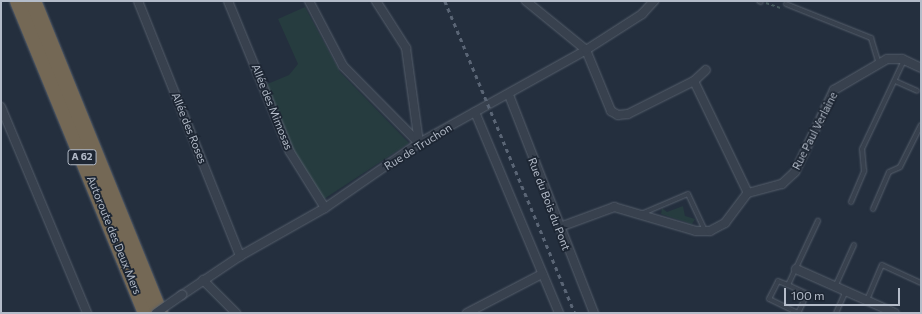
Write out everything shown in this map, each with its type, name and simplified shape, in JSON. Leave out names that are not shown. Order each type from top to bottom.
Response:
[{"type":"highway","name":"Autoroute des Deux Mers","points":[[18,1],[146,313]]},
{"type":"highway","name":"Autoroute des Deux Mers","points":[[33,1],[160,313]]},
{"type":"street","name":"Allée des Roses","points":[[138,1],[240,256]]},
{"type":"street","name":"Allée des Mimosas","points":[[228,1],[290,152],[325,208]]},
{"type":"street","points":[[309,1],[343,66],[419,143]]},
{"type":"street","points":[[376,1],[406,48],[419,143]]},
{"type":"street","points":[[526,1],[586,50],[611,111],[618,114],[628,114],[694,81],[706,70]]},
{"type":"street","name":"Rue de Truchon","points":[[156,313],[240,256],[325,208],[419,143],[586,50],[642,14],[654,1]]},
{"type":"street","name":"Rue Paul Verlaine","points":[[748,193],[782,184],[795,172],[834,90],[887,58],[904,59]]},
{"type":"street","points":[[904,59],[921,68]]},
{"type":"street","points":[[560,227],[610,207],[705,231],[725,223],[748,193],[694,81]]},
{"type":"street","name":"Rue du Bois du Pont","points":[[509,94],[594,313]]},
{"type":"street","points":[[1,107],[87,313]]},
{"type":"street","points":[[475,112],[559,313]]},
{"type":"street","points":[[796,269],[895,313]]},
{"type":"street","points":[[467,313],[542,274]]},
{"type":"street","points":[[203,280],[236,313]]},
{"type":"lane","points":[[786,4],[871,38],[879,64]]},
{"type":"lane","points":[[851,202],[864,171],[862,149],[904,59]]},
{"type":"lane","points":[[895,81],[917,91]]},
{"type":"lane","points":[[873,209],[889,172],[900,167],[921,125]]},
{"type":"lane","points":[[640,215],[688,194],[705,231]]},
{"type":"lane","points":[[788,285],[818,222]]},
{"type":"lane","points":[[835,286],[854,245]]},
{"type":"lane","points":[[866,300],[882,265],[921,283]]},
{"type":"lane","points":[[778,281],[788,285],[807,294],[798,313],[769,299],[778,281]]},
{"type":"lane","points":[[836,313],[846,291]]},
{"type":"path","points":[[760,1],[783,10],[786,4]]},
{"type":"green space","points":[[305,7],[340,72],[409,143],[324,199],[291,149],[265,85],[289,75],[298,64],[278,19]]},
{"type":"green space","points":[[683,206],[685,216],[695,219],[692,224],[661,214],[662,208],[667,212]]},
{"type":"railway","points":[[445,1],[575,313]]}]
